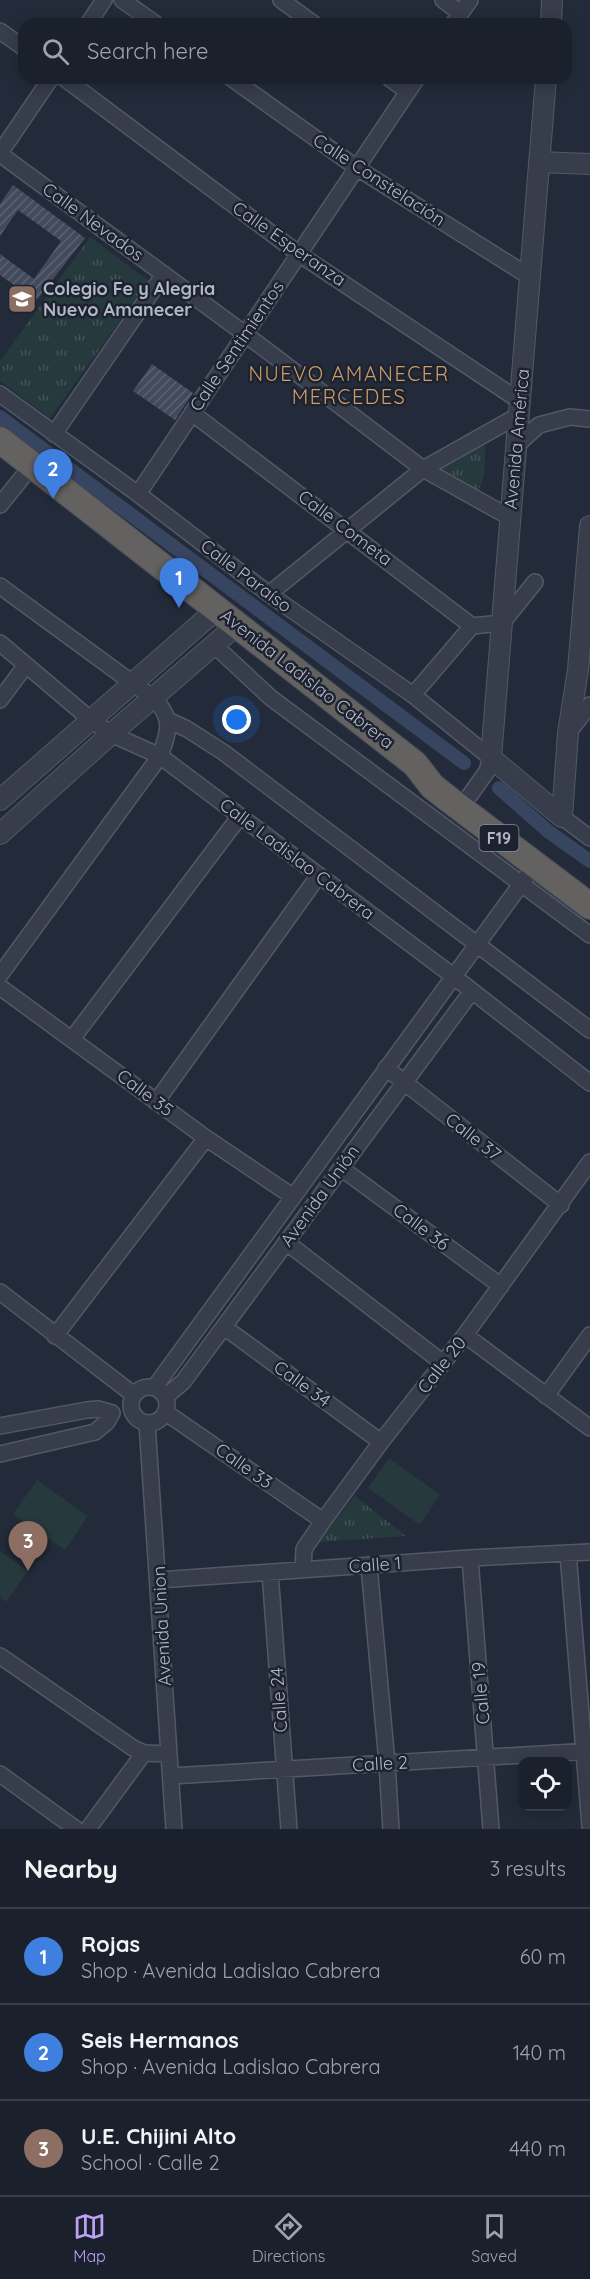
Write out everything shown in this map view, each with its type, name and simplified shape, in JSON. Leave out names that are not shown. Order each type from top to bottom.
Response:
[{"type":"highway","name":"Avenida Ladislao Cabrera","points":[[0,440],[415,764]]},
{"type":"highway","name":"F19","points":[[415,764],[435,771],[481,777],[590,885]]},
{"type":"highway","name":"F19","points":[[415,764],[432,786],[527,875],[590,906]]},
{"type":"street","points":[[92,18],[104,0]]},
{"type":"street","points":[[122,0],[148,18]]},
{"type":"street","points":[[281,0],[306,18]]},
{"type":"street","points":[[442,0],[456,18]]},
{"type":"street","points":[[458,18],[470,0]]},
{"type":"street","points":[[550,18],[552,0]]},
{"type":"street","points":[[0,31],[18,44]]},
{"type":"street","points":[[0,153],[47,84]]},
{"type":"street","name":"Calle Esperanza","points":[[72,84],[299,254],[519,408]]},
{"type":"street","name":"Calle Constelación","points":[[239,84],[357,168],[530,277]]},
{"type":"street","points":[[397,84],[408,92]]},
{"type":"street","name":"Calle Sentimientos","points":[[138,494],[413,84]]},
{"type":"street","name":"Avenida América","points":[[481,777],[502,623],[546,84]]},
{"type":"street","name":"Calle Nevados","points":[[0,153],[423,469],[511,518]]},
{"type":"street","points":[[540,162],[590,165]]},
{"type":"street","points":[[54,434],[164,274]]},
{"type":"street","name":"Calle Paraíso","points":[[0,394],[138,494],[269,594],[413,695],[481,777]]},
{"type":"street","points":[[269,594],[423,469],[519,408]]},
{"type":"street","name":"Calle Cometa","points":[[192,413],[472,626]]},
{"type":"street","points":[[517,445],[539,424],[570,417],[590,419]]},
{"type":"street","points":[[0,505],[33,464]]},
{"type":"street","points":[[562,817],[568,733],[578,670],[590,526]]},
{"type":"street","points":[[413,695],[472,626],[502,623],[535,582]]},
{"type":"street","points":[[0,586],[153,698],[163,708],[168,720],[168,734],[160,756],[0,975]]},
{"type":"street","points":[[0,800],[217,609]]},
{"type":"street","points":[[0,834],[238,624]]},
{"type":"street","name":"Calle Ladislao Cabrera","points":[[0,643],[90,719],[111,734],[160,756],[453,976],[590,1083]]},
{"type":"street","points":[[213,644],[271,698],[527,875],[590,935]]},
{"type":"street","points":[[0,700],[27,665]]},
{"type":"street","points":[[568,733],[590,705]]},
{"type":"street","points":[[168,720],[223,752],[590,1030]]},
{"type":"street","points":[[481,777],[562,817],[590,838]]},
{"type":"street","points":[[72,1039],[240,816]]},
{"type":"street","points":[[156,1102],[319,875]]},
{"type":"street","points":[[0,1292],[133,1402],[137,1419],[147,1423],[158,1420],[161,1399],[292,1196],[527,875]]},
{"type":"street","name":"Calle 35","points":[[0,987],[206,1138],[292,1196]]},
{"type":"street","name":"Avenida Unión","points":[[161,1399],[183,1382],[472,991]]},
{"type":"street","name":"Calle 37","points":[[386,1068],[561,1205]]},
{"type":"street","points":[[54,1336],[206,1138]]},
{"type":"street","name":"Calle 20","points":[[303,1570],[304,1550],[323,1521],[381,1442],[465,1335],[590,1162]]},
{"type":"street","name":"Calle 36","points":[[341,1168],[501,1286]]},
{"type":"street","points":[[286,1242],[443,1363]]},
{"type":"street","name":"Calle 34","points":[[224,1327],[381,1442]]},
{"type":"street","points":[[465,1335],[590,1428]]},
{"type":"street","points":[[546,1396],[590,1335]]},
{"type":"street","points":[[0,1454],[95,1432],[107,1422],[112,1413],[133,1402],[142,1388],[161,1399]]},
{"type":"street","name":"Calle 33","points":[[161,1399],[323,1521]]},
{"type":"street","points":[[0,1426],[87,1410],[98,1409],[112,1413]]},
{"type":"street","name":"Avenida Union","points":[[147,1423],[174,1829]]},
{"type":"street","name":"Calle 1","points":[[159,1580],[590,1552]]},
{"type":"street","points":[[568,1553],[588,1751],[590,1826]]},
{"type":"street","name":"Calle 19","points":[[470,1558],[491,1829]]},
{"type":"street","points":[[369,1566],[391,1829]]},
{"type":"street","name":"Calle 24","points":[[270,1572],[289,1829]]},
{"type":"street","points":[[0,1656],[133,1748],[144,1753],[169,1754]]},
{"type":"street","name":"Calle 2","points":[[171,1776],[588,1751]]},
{"type":"street","points":[[88,1829],[144,1753]]},
{"type":"street","points":[[0,1774],[76,1829]]},
{"type":"green space","points":[[90,237],[149,281],[50,418],[0,381],[0,361]]},
{"type":"green space","points":[[484,428],[483,480],[475,494],[432,467]]},
{"type":"green space","points":[[389,1458],[440,1495],[420,1525],[368,1488]]},
{"type":"green space","points":[[37,1480],[88,1516],[65,1550],[13,1514]]},
{"type":"green space","points":[[355,1496],[406,1536],[318,1542]]},
{"type":"green space","points":[[0,1551],[28,1571],[6,1602],[0,1598]]},
{"type":"building","points":[[13,185],[85,238],[36,301],[0,275],[0,254],[34,279],[61,241],[18,210],[0,236],[0,204]]},
{"type":"building","points":[[152,364],[193,393],[175,420],[133,391]]},
{"type":"waterway","points":[[0,417],[464,763]]},
{"type":"waterway","points":[[499,788],[549,832],[590,861]]},
{"type":"place","name":"Colegio Fe y Alegria Nuevo Amanecer","points":[[22,299]]},
{"type":"place","name":"Seis Hermanos","points":[[53,499]]},
{"type":"place","name":"Rojas","points":[[179,608]]},
{"type":"place","name":"U.E. Chijini Alto","points":[[28,1571]]},
{"type":"district","name":"NUEVO AMANECER MERCEDES","points":[[349,386]]}]
